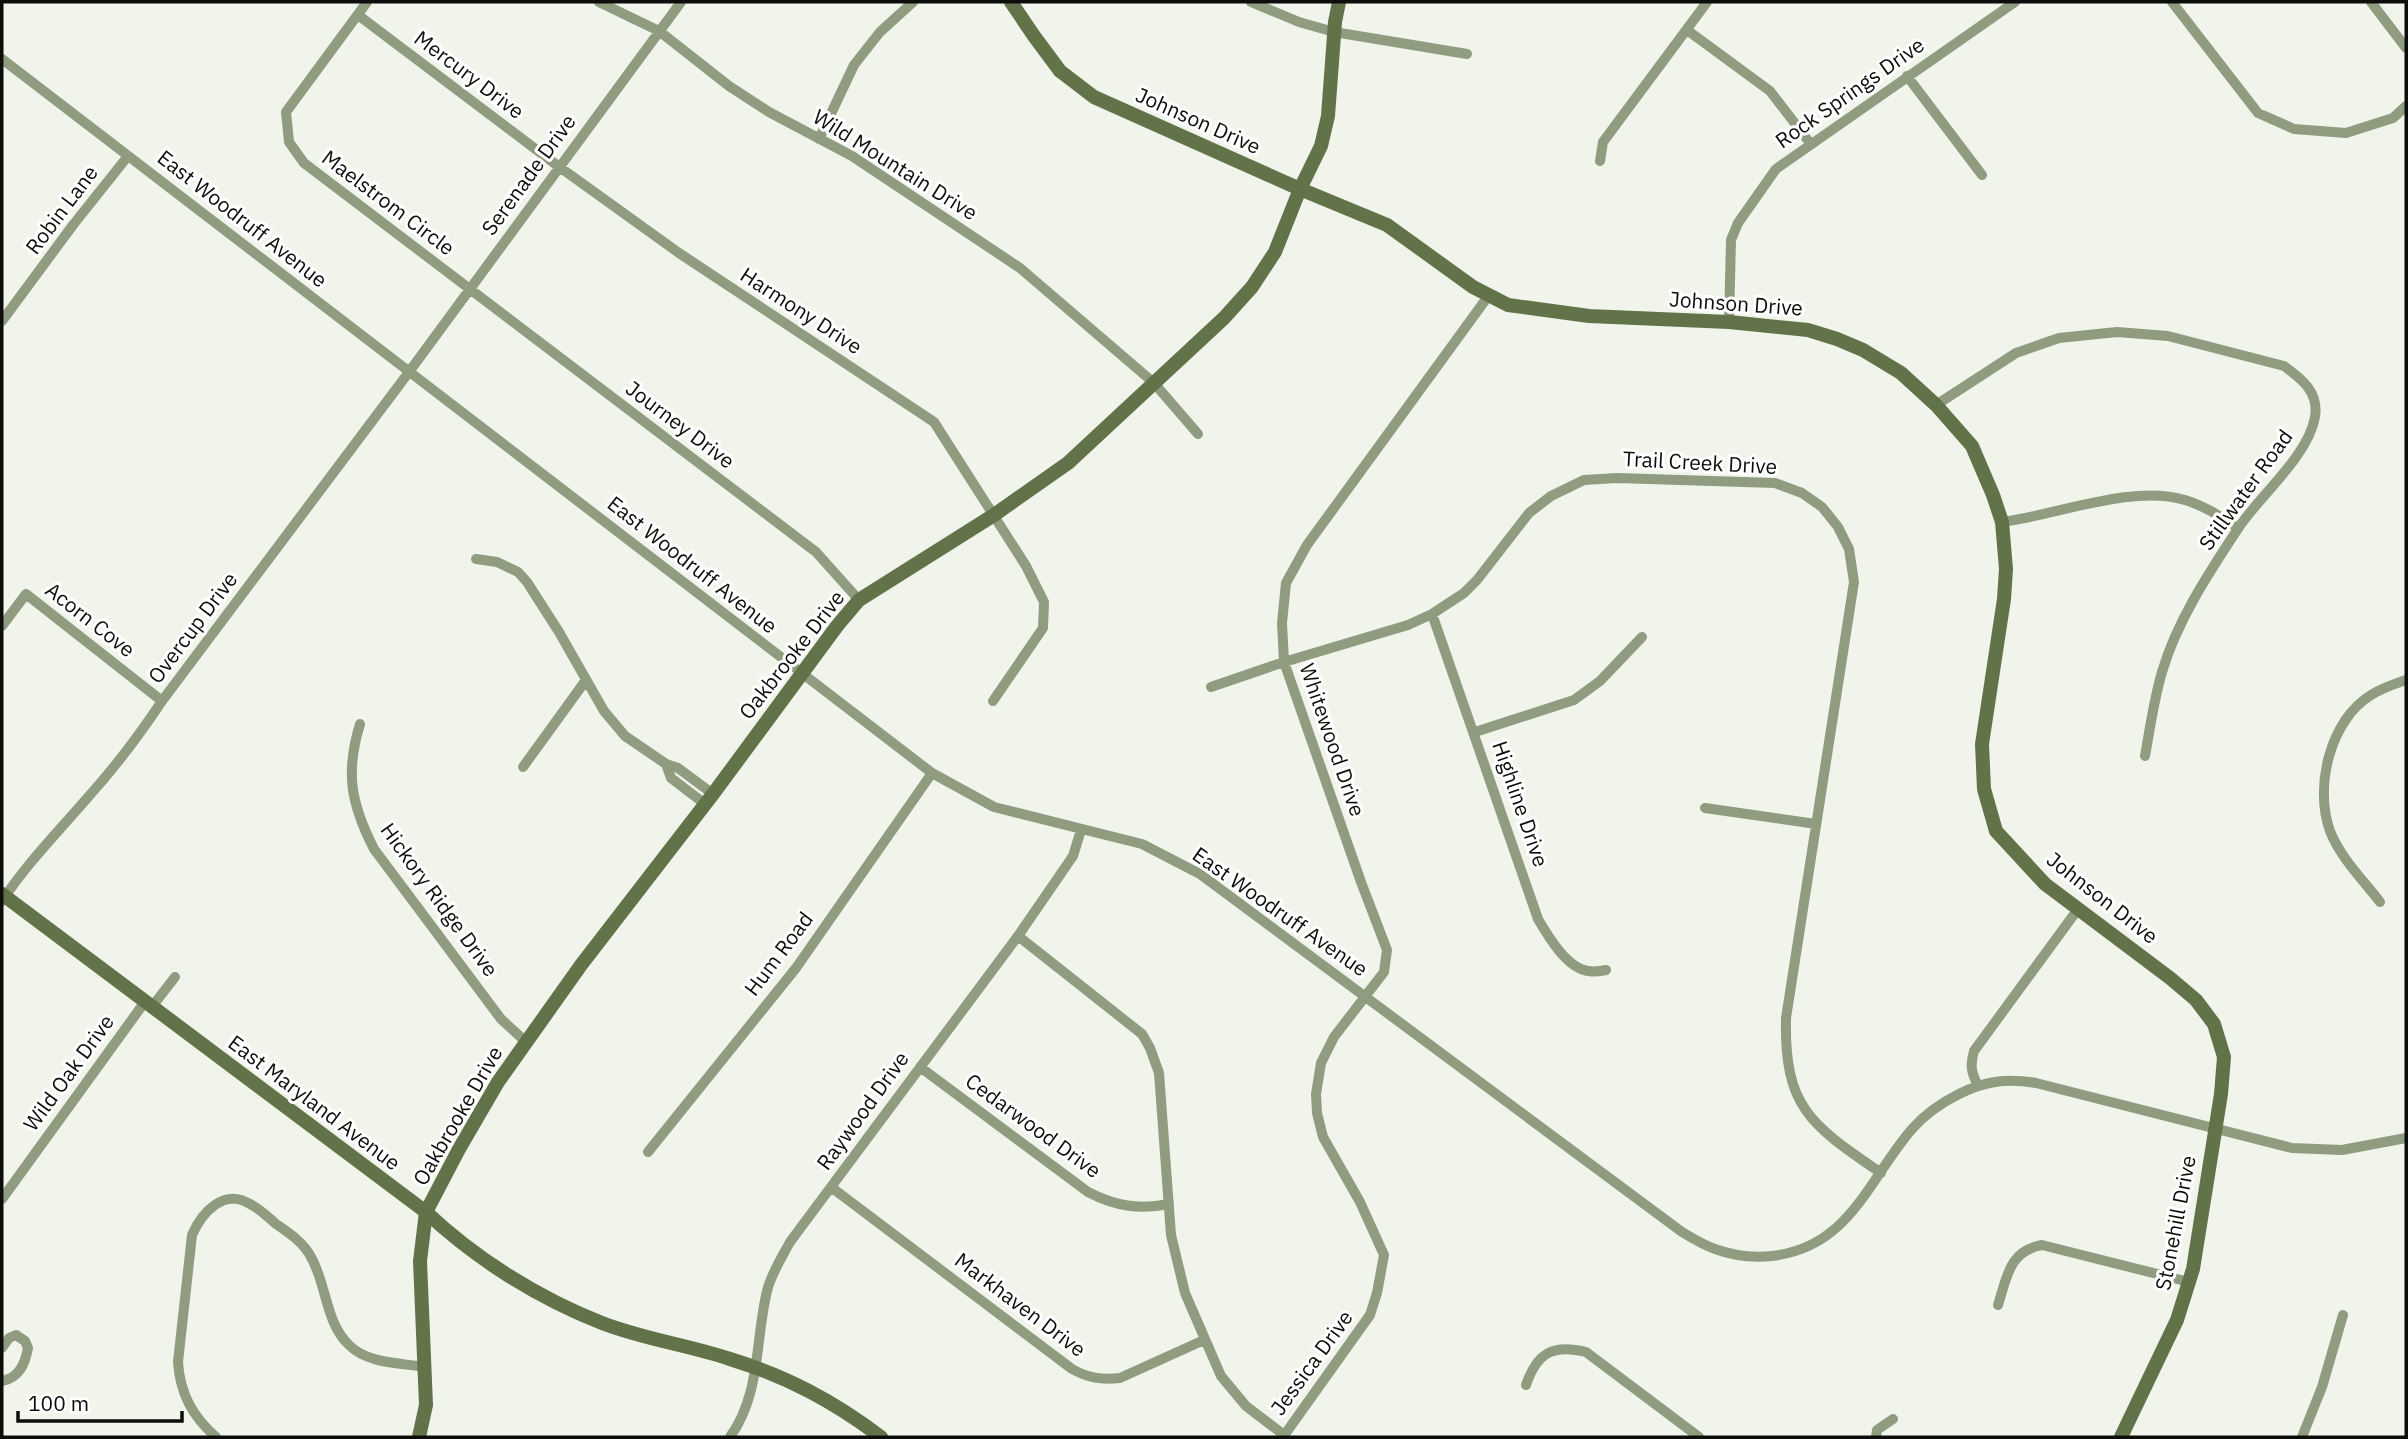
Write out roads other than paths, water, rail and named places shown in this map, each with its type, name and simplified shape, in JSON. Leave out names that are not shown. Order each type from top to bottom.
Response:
[{"type":"street","name":"Maelstrom Circle","points":[[367,2],[286,112],[289,142],[304,163],[469,289]]},
{"type":"street","name":"Wild Mountain Drive","points":[[599,2],[659,31],[729,86],[769,112],[852,156],[1020,268],[1154,383],[1198,434]]},
{"type":"street","name":"Serenade Drive","points":[[409,372],[681,2]]},
{"type":"street","points":[[819,139],[854,65],[880,32],[913,2]]},
{"type":"street","name":"Johnson Drive","points":[[1011,2],[1060,71],[1094,97],[1387,225],[1473,287],[1508,305],[1589,316],[1729,322],[1808,330],[1837,339],[1884,362],[1936,405],[1972,446],[2002,522],[2005,589],[1982,744],[1984,789],[1996,831],[2045,884],[2171,978],[2196,1000],[2214,1024],[2224,1057],[2214,1130]]},
{"type":"street","points":[[1251,2],[1299,22],[1334,32],[1467,54]]},
{"type":"street","name":"Oakbrooke Drive","points":[[419,1437],[426,1405],[420,1261],[426,1212],[498,1082],[581,965],[859,600],[994,515],[1068,463],[1224,318],[1252,287],[1275,252],[1300,189],[1321,146],[1328,116],[1339,2]]},
{"type":"street","points":[[1600,161],[1603,142],[1707,2]]},
{"type":"street","name":"Rock Springs Drive","points":[[1729,322],[1731,240],[1738,223],[1776,169],[2015,2]]},
{"type":"street","points":[[2172,2],[2258,113],[2294,129],[2346,133],[2393,118],[2406,106]]},
{"type":"street","points":[[2371,2],[2406,48]]},
{"type":"street","name":"Mercury Drive","points":[[358,15],[558,166]]},
{"type":"street","points":[[1687,30],[1770,91],[1810,144]]},
{"type":"street","name":"East Woodruff Avenue","points":[[2,59],[932,773],[994,807],[1142,844],[1200,874],[1682,1232],[1714,1249],[1751,1258],[1790,1254],[1822,1239],[1857,1208],[1913,1129],[1938,1105],[1978,1085],[2000,1080],[2036,1083],[2292,1148],[2321,1151],[2371,1146],[2406,1138]]},
{"type":"street","points":[[1908,76],[1982,175]]},
{"type":"street","name":"Robin Lane","points":[[2,321],[128,156]]},
{"type":"street","name":"Harmony Drive","points":[[558,166],[679,253],[934,422],[1026,566],[1044,602],[1043,628],[993,701]]},
{"type":"street","name":"Journey Drive","points":[[469,289],[816,552],[859,600]]},
{"type":"street","name":"Whitewood Drive","points":[[1366,996],[1384,972],[1387,950],[1284,662],[1282,623],[1286,583],[1307,545],[1489,296]]},
{"type":"street","name":"Stillwater Road","points":[[1936,405],[2016,352],[2059,338],[2117,332],[2168,335],[2284,366],[2300,377],[2313,392],[2316,407],[2310,433],[2277,483],[2238,528],[2183,619],[2162,670],[2145,756]]},
{"type":"street","name":"Overcup Drive","points":[[3,897],[50,838],[117,764],[409,372]]},
{"type":"street","name":"Trail Creek Drive","points":[[1211,687],[1408,625],[1432,614],[1464,593],[1477,580],[1529,513],[1551,496],[1584,480],[1617,478],[1775,483],[1802,492],[1822,507],[1838,527],[1850,549],[1854,582],[1786,1018],[1785,1052],[1789,1076],[1811,1118],[1831,1139],[1881,1173]]},
{"type":"street","points":[[2002,522],[2117,499],[2152,495],[2183,499],[2206,508],[2238,528]]},
{"type":"street","points":[[476,559],[509,567],[527,582],[604,711],[625,736],[666,764],[683,772],[709,799]]},
{"type":"street","name":"Acorn Cove","points":[[2,626],[26,594],[162,701]]},
{"type":"street","name":"Highline Drive","points":[[1432,614],[1538,919],[1555,948],[1572,962],[1586,972],[1606,970]]},
{"type":"street","points":[[1475,732],[1574,700],[1600,681],[1642,637]]},
{"type":"street","points":[[523,767],[586,680]]},
{"type":"street","points":[[2380,902],[2330,832],[2325,811],[2328,763],[2334,740],[2354,709],[2369,696],[2406,680]]},
{"type":"street","name":"Hickory Ridge Drive","points":[[360,723],[352,762],[353,795],[359,820],[374,849],[500,1019],[526,1042]]},
{"type":"street","points":[[666,764],[671,778],[709,799]]},
{"type":"street","points":[[676,782],[683,772]]},
{"type":"street","name":"Hum Road","points":[[648,1152],[796,968],[932,773]]},
{"type":"street","points":[[1705,808],[1816,824]]},
{"type":"street","name":"Raywood Drive","points":[[730,1437],[746,1410],[752,1392],[767,1289],[790,1242],[1018,936],[1073,856],[1081,830]]},
{"type":"street","name":"East Maryland Avenue","points":[[3,897],[506,1273],[566,1308],[604,1324],[779,1375],[814,1392],[881,1437]]},
{"type":"street","points":[[1978,1085],[1970,1062],[1974,1051],[2078,909]]},
{"type":"street","name":"Jessica Drive","points":[[1018,936],[1122,1017],[1142,1034],[1150,1048],[1159,1073],[1169,1204],[1177,1264],[1185,1293],[1221,1376],[1235,1395],[1284,1436],[1370,1315],[1384,1255],[1373,1228],[1323,1136],[1315,1094],[1321,1063],[1334,1037],[1366,996]]},
{"type":"street","name":"Wild Oak Drive","points":[[2,1199],[148,1005],[174,977]]},
{"type":"street","name":"Cedarwood Drive","points":[[920,1067],[1088,1192],[1105,1201],[1130,1207],[1169,1204]]},
{"type":"street","name":"Stonehill Drive","points":[[2121,1437],[2177,1320],[2189,1282],[2202,1219],[2214,1130]]},
{"type":"street","name":"Markhaven Drive","points":[[831,1186],[1083,1375],[1107,1380],[1119,1378],[1204,1340]]},
{"type":"street","points":[[216,1437],[192,1412],[181,1383],[178,1362],[192,1235],[202,1217],[212,1206],[223,1200],[233,1199],[250,1204],[299,1241],[311,1256],[336,1328],[351,1347],[377,1360],[425,1367]]},
{"type":"street","points":[[1998,1305],[2010,1266],[2027,1248],[2042,1245],[2189,1282]]},
{"type":"street","points":[[2302,1437],[2322,1388],[2343,1315]]},
{"type":"street","points":[[2,1348],[9,1338],[16,1335],[25,1341],[28,1348],[15,1377],[2,1381]]},
{"type":"street","points":[[1526,1385],[1532,1368],[1548,1351],[1567,1348],[1586,1352],[1699,1437]]},
{"type":"street","points":[[1876,1437],[1877,1430],[1893,1419]]}]
